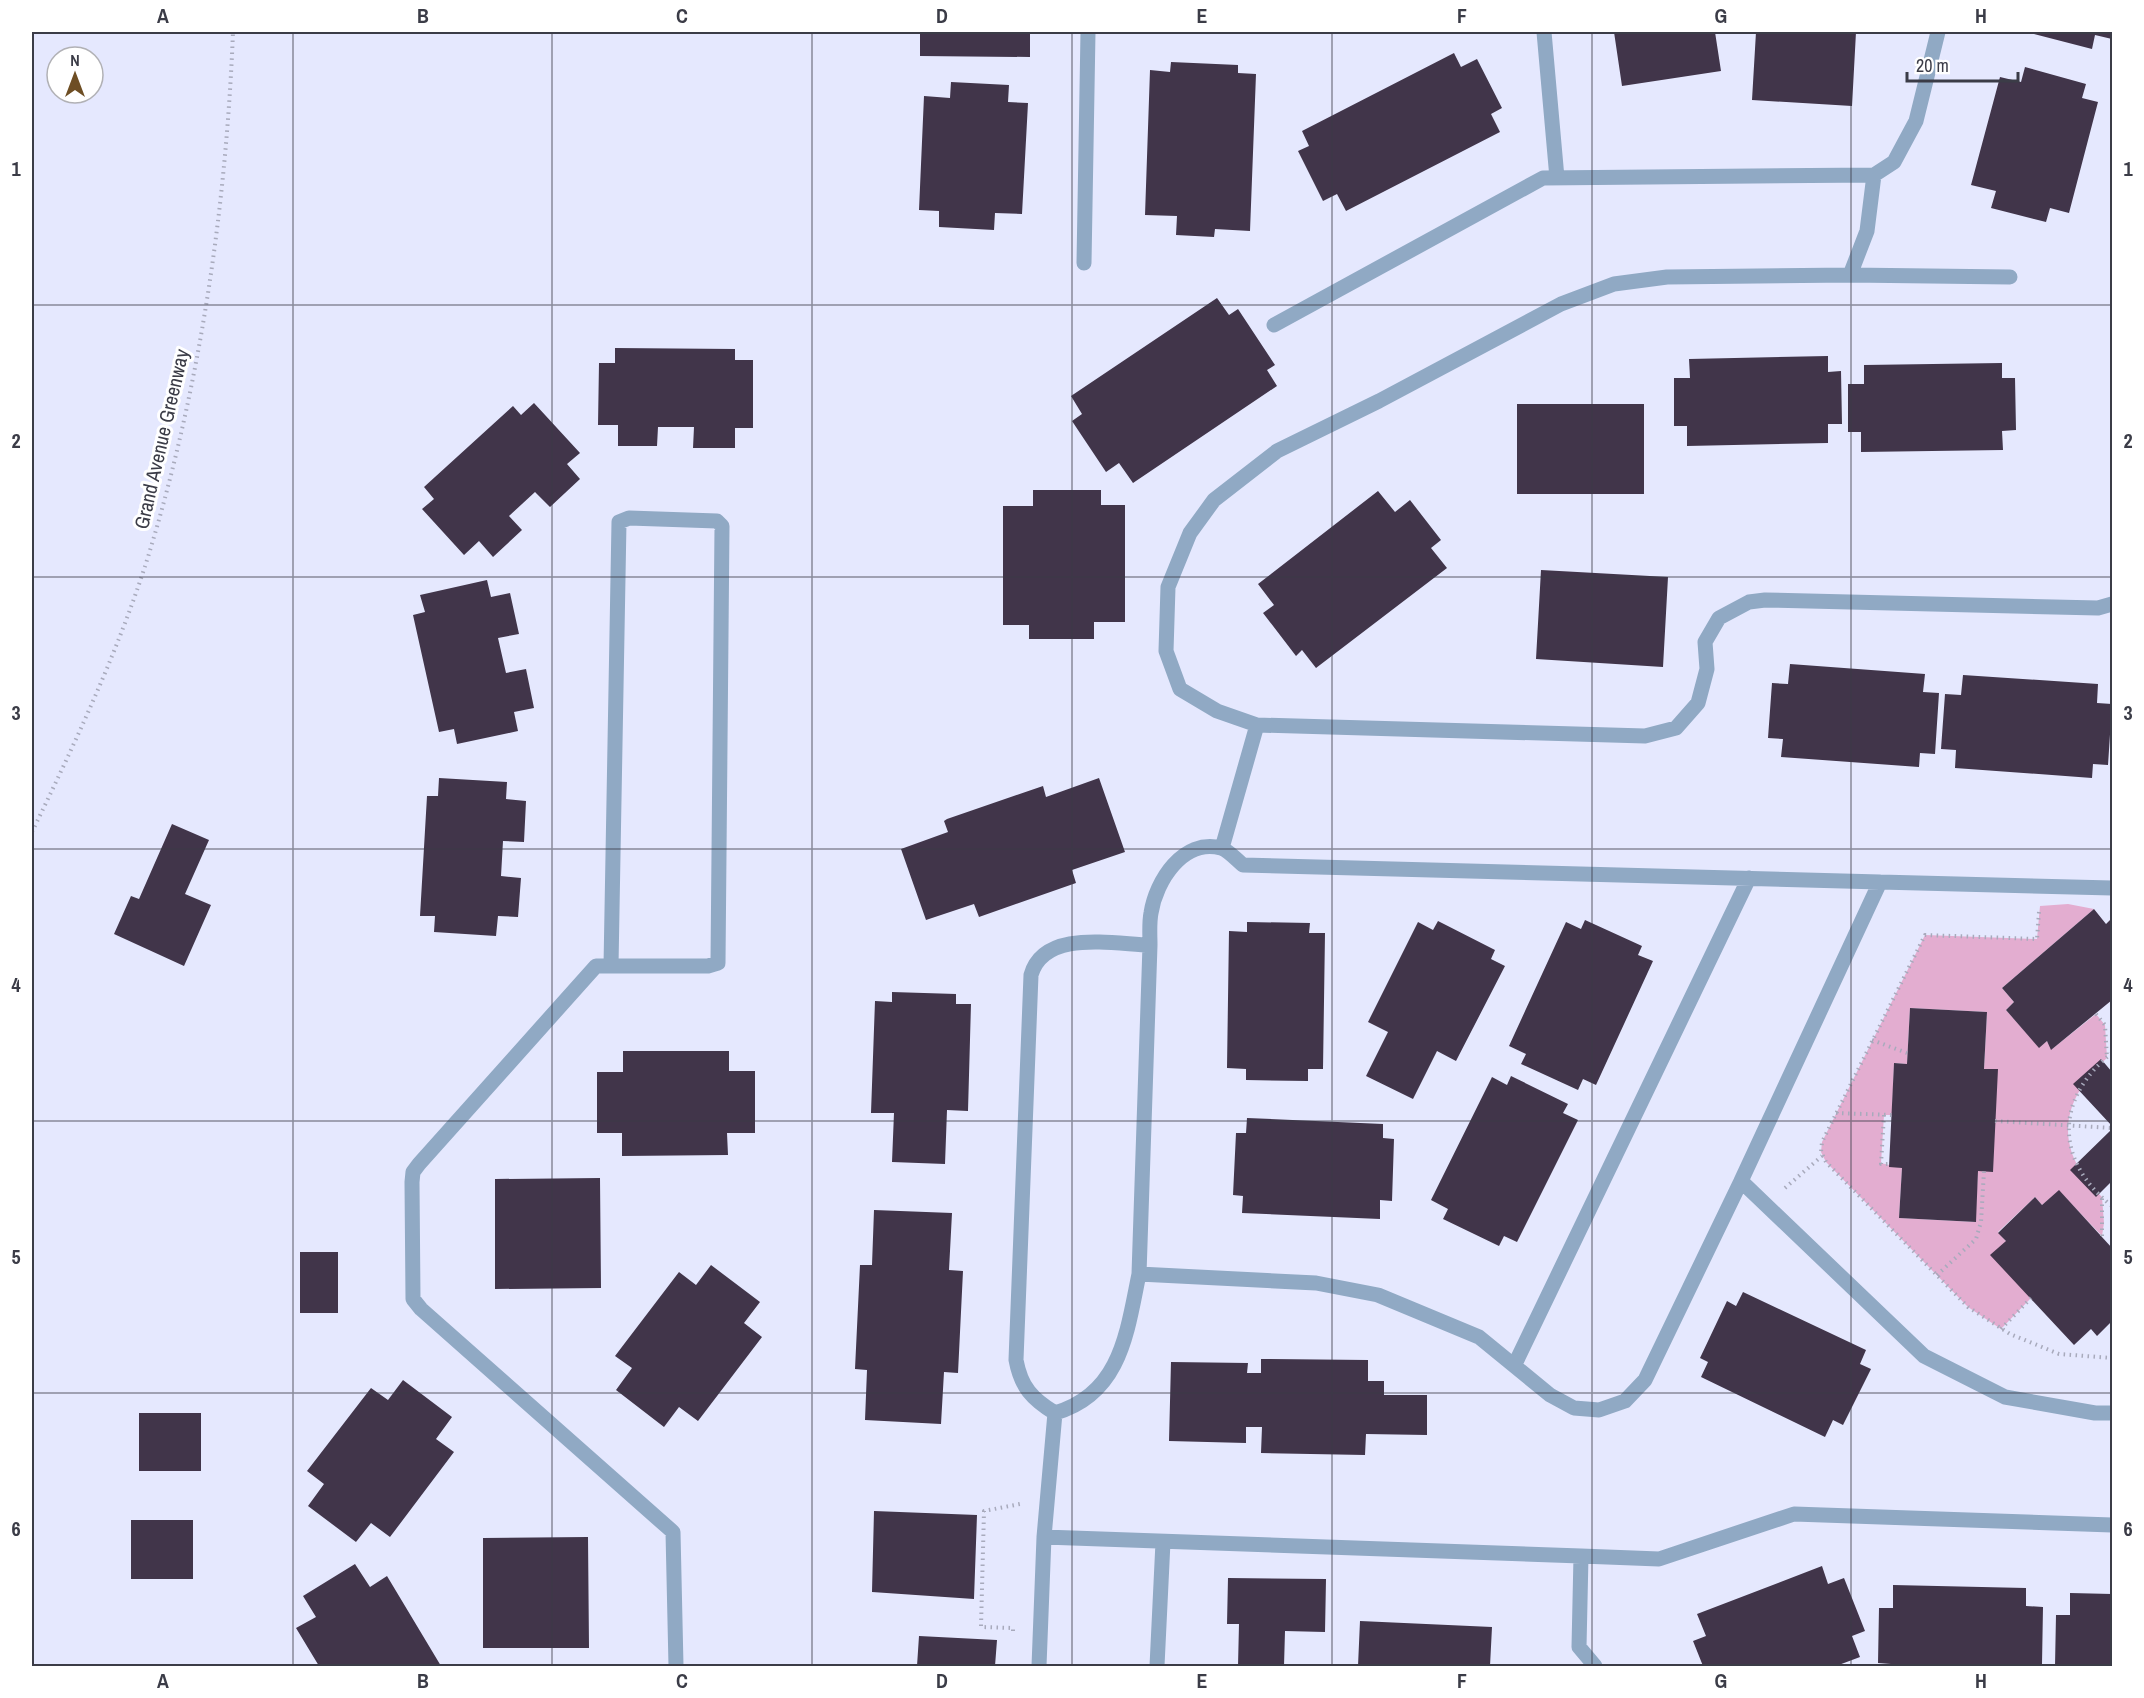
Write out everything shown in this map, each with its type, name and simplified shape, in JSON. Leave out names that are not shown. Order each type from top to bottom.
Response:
[{"type":"lane","points":[[1084,263],[1088,32]]},
{"type":"lane","points":[[1544,32],[1557,178]]},
{"type":"lane","points":[[1274,325],[1543,178],[1874,175],[1894,162],[1916,121],[1938,32]]},
{"type":"lane","points":[[1850,274],[1867,231],[1874,175]]},
{"type":"lane","points":[[2010,277],[1850,274],[1667,277],[1614,285],[1561,304],[1379,401],[1277,451],[1214,500],[1190,533],[1168,587],[1166,651],[1180,689],[1217,711],[1257,725],[1644,736],[1676,728],[1698,703],[1707,669],[1705,642],[1719,618],[1749,602],[1765,600],[2097,608],[2112,604]]},
{"type":"lane","points":[[611,966],[619,522],[629,518],[717,521],[722,526],[718,963],[708,966],[611,966],[596,966],[413,1172],[411,1287],[413,1299],[421,1309],[673,1532],[675,1666]]},
{"type":"lane","points":[[1222,848],[1257,725]]},
{"type":"lane","points":[[1055,1413],[1073,1408],[1090,1398],[1104,1383],[1123,1341],[1140,1274],[1150,913],[1165,874],[1180,858],[1197,848],[1222,848],[1243,865],[2112,888]]},
{"type":"lane","points":[[1515,1364],[1749,878]]},
{"type":"lane","points":[[1140,1274],[1316,1283],[1378,1295],[1479,1337],[1515,1364],[1550,1395],[1574,1408],[1599,1410],[1625,1401],[1645,1380],[1741,1181],[1880,882]]},
{"type":"lane","points":[[1055,1413],[1028,1394],[1019,1375],[1016,1360],[1031,975],[1038,959],[1055,947],[1072,944],[1150,945]]},
{"type":"lane","points":[[1741,1181],[1924,1356],[2005,1397],[2095,1413],[2112,1413]]},
{"type":"lane","points":[[1039,1666],[1044,1537],[1055,1413]]},
{"type":"lane","points":[[1044,1537],[1659,1559],[1794,1514],[2112,1525]]},
{"type":"lane","points":[[1157,1666],[1162,1542]]},
{"type":"lane","points":[[1581,1556],[1579,1647],[1595,1666]]},
{"type":"path","name":"Grand Avenue Greenway","points":[[32,832],[112,653],[147,558],[173,464],[210,290],[224,174],[232,32]]},
{"type":"path","points":[[2040,886],[2037,939],[1925,935],[1822,1142],[1822,1156],[1968,1307],[2001,1329],[2059,1354],[2112,1358]]},
{"type":"path","points":[[2096,1014],[2105,1025],[2107,1058]]},
{"type":"path","points":[[1872,1040],[1907,1053]]},
{"type":"path","points":[[2112,1053],[2087,1078],[2075,1095],[2070,1107],[2069,1125],[2073,1158],[2080,1173],[2112,1206]]},
{"type":"path","points":[[1836,1113],[1892,1115]]},
{"type":"path","points":[[1884,1115],[1881,1164],[1889,1164]]},
{"type":"path","points":[[1995,1121],[2112,1128]]},
{"type":"path","points":[[1767,1204],[1822,1156]]},
{"type":"path","points":[[1937,1275],[1976,1239],[1981,1222],[1984,1171]]},
{"type":"path","points":[[2102,1197],[2102,1236]]},
{"type":"path","points":[[2001,1329],[2031,1298]]},
{"type":"path","points":[[1013,1638],[1013,1628],[981,1627],[984,1510],[1048,1499]]},
{"type":"shaded area","points":[[2068,904],[2094,909],[2002,988],[2014,1002],[2006,1010],[2039,1047],[2047,1041],[2052,1049],[2096,1014],[2105,1025],[2107,1058],[2079,1092],[2071,1109],[2068,1126],[2069,1144],[2075,1161],[2086,1179],[2102,1197],[2104,1223],[2102,1236],[2059,1191],[2042,1205],[2035,1197],[1998,1232],[2006,1241],[2031,1298],[2001,1329],[1968,1307],[1826,1162],[1821,1152],[1822,1142],[1925,935],[2037,939],[2040,906]],"holes":[[[1910,1008],[1987,1012],[1984,1069],[1997,1069],[1978,1171],[1975,1222],[1899,1218],[1902,1168],[1881,1163],[1884,1115],[1892,1115],[1894,1063],[1907,1064]]]},
{"type":"building","points":[[920,32],[1030,32],[1030,57],[920,56]]},
{"type":"building","points":[[1614,32],[1715,32],[1721,71],[1622,86]]},
{"type":"building","points":[[1756,32],[1856,32],[1852,106],[1752,100]]},
{"type":"building","points":[[2035,32],[2112,32],[2112,39],[2095,35],[2092,49],[2034,34]]},
{"type":"building","points":[[1454,53],[1461,67],[1477,59],[1502,108],[1491,114],[1500,132],[1346,211],[1337,194],[1323,201],[1298,151],[1309,146],[1302,131]]},
{"type":"building","points":[[1171,62],[1238,65],[1238,73],[1256,74],[1250,231],[1215,229],[1214,237],[1176,235],[1177,216],[1145,215],[1150,70],[1170,72]]},
{"type":"building","points":[[2025,67],[2086,84],[2082,98],[2098,102],[2069,213],[2050,208],[2046,222],[1991,208],[1996,191],[1971,185],[2000,77],[2021,82]]},
{"type":"building","points":[[951,82],[1009,85],[1008,102],[1028,103],[1022,214],[995,213],[994,230],[939,227],[939,211],[919,210],[924,96],[950,98]]},
{"type":"building","points":[[1217,298],[1229,315],[1238,309],[1275,365],[1267,370],[1277,386],[1133,483],[1119,463],[1106,472],[1072,421],[1082,414],[1071,396]]},
{"type":"building","points":[[615,348],[735,349],[735,360],[753,360],[753,428],[735,428],[735,448],[693,448],[694,427],[658,427],[657,446],[618,446],[618,425],[598,425],[599,363],[615,363]]},
{"type":"building","points":[[1828,356],[1828,372],[1841,371],[1842,424],[1828,424],[1828,443],[1687,446],[1687,426],[1674,426],[1674,378],[1690,378],[1689,359]]},
{"type":"building","points":[[2002,363],[2002,378],[2015,378],[2016,430],[2002,431],[2003,450],[1861,452],[1861,432],[1848,432],[1848,384],[1864,384],[1864,365]]},
{"type":"building","points":[[534,403],[580,453],[567,464],[580,479],[550,507],[535,492],[509,516],[522,530],[493,557],[479,541],[464,555],[422,509],[434,499],[424,487],[513,406],[521,415]]},
{"type":"building","points":[[1517,404],[1644,404],[1644,494],[1517,494]]},
{"type":"building","points":[[1033,490],[1101,490],[1101,505],[1125,505],[1125,622],[1094,622],[1094,639],[1029,639],[1029,625],[1003,625],[1003,506],[1033,506]]},
{"type":"building","points":[[1378,491],[1395,512],[1410,500],[1441,540],[1431,548],[1447,568],[1316,668],[1302,650],[1296,656],[1263,613],[1274,605],[1258,584]]},
{"type":"building","points":[[1541,570],[1668,577],[1663,667],[1536,659]]},
{"type":"building","points":[[487,580],[491,597],[510,593],[519,634],[498,638],[506,673],[526,669],[534,708],[514,712],[518,731],[457,744],[454,729],[439,732],[413,615],[425,612],[420,595]]},
{"type":"building","points":[[1790,664],[1925,674],[1923,692],[1939,693],[1935,754],[1920,753],[1919,767],[1781,757],[1783,739],[1768,738],[1772,683],[1788,684]]},
{"type":"building","points":[[1963,675],[2098,684],[2097,703],[2112,704],[2108,765],[2093,764],[2092,778],[1955,768],[1956,750],[1941,749],[1945,694],[1961,695]]},
{"type":"building","points":[[439,778],[507,782],[506,799],[526,801],[524,842],[503,841],[501,876],[521,878],[518,917],[498,916],[496,936],[434,932],[435,916],[420,916],[427,796],[438,796]]},
{"type":"building","points":[[1099,778],[1125,852],[1072,870],[1076,883],[979,917],[974,904],[926,920],[901,849],[948,832],[944,821],[947,819],[1043,786],[1046,797]]},
{"type":"building","points":[[172,824],[209,840],[185,894],[211,905],[184,966],[114,934],[131,896],[139,899]]},
{"type":"building","points":[[2094,909],[2106,924],[2112,918],[2112,1000],[2051,1050],[2047,1041],[2039,1048],[2006,1010],[2014,1002],[2002,988]]},
{"type":"building","points":[[1585,920],[1642,946],[1638,955],[1653,961],[1596,1085],[1583,1079],[1578,1090],[1521,1064],[1526,1054],[1509,1046],[1566,922],[1581,929]]},
{"type":"building","points":[[1438,921],[1495,950],[1491,959],[1505,966],[1456,1061],[1437,1051],[1413,1099],[1366,1076],[1388,1032],[1368,1022],[1418,922],[1433,930]]},
{"type":"building","points":[[1247,922],[1310,923],[1309,933],[1325,933],[1323,1069],[1308,1069],[1308,1081],[1246,1080],[1246,1069],[1227,1068],[1229,931],[1247,932]]},
{"type":"building","points":[[892,992],[956,994],[956,1004],[971,1004],[968,1111],[947,1110],[945,1164],[892,1162],[894,1113],[871,1113],[875,1001],[892,1002]]},
{"type":"building","points":[[1910,1008],[1987,1012],[1984,1069],[1998,1069],[1993,1172],[1978,1171],[1976,1222],[1899,1218],[1902,1168],[1889,1167],[1894,1063],[1907,1064]]},
{"type":"building","points":[[623,1051],[729,1051],[729,1071],[755,1071],[755,1133],[727,1133],[728,1155],[622,1156],[622,1133],[597,1133],[597,1072],[623,1072]]},
{"type":"building","points":[[2101,1059],[2112,1072],[2112,1126],[2073,1084]]},
{"type":"building","points":[[1511,1076],[1568,1104],[1563,1113],[1578,1120],[1517,1242],[1504,1236],[1499,1246],[1443,1219],[1448,1209],[1431,1200],[1492,1077],[1507,1085]]},
{"type":"building","points":[[1247,1118],[1383,1124],[1383,1138],[1394,1139],[1392,1201],[1380,1200],[1380,1219],[1242,1213],[1243,1196],[1233,1195],[1236,1133],[1246,1133]]},
{"type":"building","points":[[2111,1130],[2112,1181],[2096,1197],[2070,1170]]},
{"type":"building","points":[[600,1178],[601,1288],[495,1289],[495,1179]]},
{"type":"building","points":[[2059,1190],[2112,1248],[2112,1321],[2097,1336],[2091,1329],[2074,1345],[1990,1255],[2006,1241],[1998,1233],[2035,1197],[2042,1205]]},
{"type":"building","points":[[874,1210],[952,1213],[949,1270],[963,1271],[958,1373],[944,1372],[941,1424],[865,1420],[867,1370],[855,1369],[860,1265],[872,1265]]},
{"type":"building","points":[[300,1252],[338,1252],[338,1313],[300,1313]]},
{"type":"building","points":[[711,1265],[760,1302],[744,1323],[762,1337],[698,1421],[679,1407],[664,1427],[616,1390],[632,1368],[615,1356],[679,1272],[696,1285]]},
{"type":"building","points":[[1743,1292],[1866,1350],[1860,1364],[1871,1369],[1843,1425],[1833,1420],[1825,1437],[1701,1377],[1708,1362],[1700,1358],[1727,1301],[1736,1306]]},
{"type":"building","points":[[1261,1359],[1368,1360],[1368,1381],[1384,1381],[1384,1395],[1427,1395],[1427,1435],[1366,1434],[1365,1455],[1261,1453],[1262,1427],[1246,1427],[1246,1443],[1169,1441],[1171,1362],[1248,1363],[1247,1373],[1261,1373]]},
{"type":"building","points":[[403,1380],[452,1417],[436,1439],[454,1452],[390,1537],[371,1523],[356,1542],[308,1506],[324,1484],[307,1471],[371,1388],[388,1400]]},
{"type":"building","points":[[139,1413],[201,1413],[201,1471],[139,1471]]},
{"type":"building","points":[[874,1511],[977,1515],[974,1599],[872,1592]]},
{"type":"building","points":[[131,1520],[193,1520],[193,1579],[131,1579]]},
{"type":"building","points":[[588,1537],[589,1648],[483,1648],[483,1538]]},
{"type":"building","points":[[355,1564],[370,1587],[387,1576],[441,1666],[319,1666],[296,1628],[316,1617],[303,1596]]},
{"type":"building","points":[[1822,1566],[1828,1584],[1844,1578],[1865,1631],[1852,1636],[1860,1657],[1836,1666],[1703,1666],[1693,1641],[1706,1636],[1697,1614]]},
{"type":"building","points":[[1228,1578],[1326,1579],[1325,1632],[1285,1631],[1284,1666],[1238,1666],[1239,1624],[1227,1624]]},
{"type":"building","points":[[1893,1585],[2026,1588],[2026,1606],[2043,1607],[2042,1664],[2028,1664],[2028,1666],[1891,1666],[1891,1664],[1878,1663],[1879,1608],[1893,1608]]},
{"type":"building","points":[[2070,1593],[2112,1594],[2112,1666],[2055,1666],[2056,1615],[2070,1615]]},
{"type":"building","points":[[1360,1621],[1492,1627],[1490,1666],[1358,1666]]},
{"type":"building","points":[[919,1636],[997,1640],[995,1666],[917,1666]]}]
